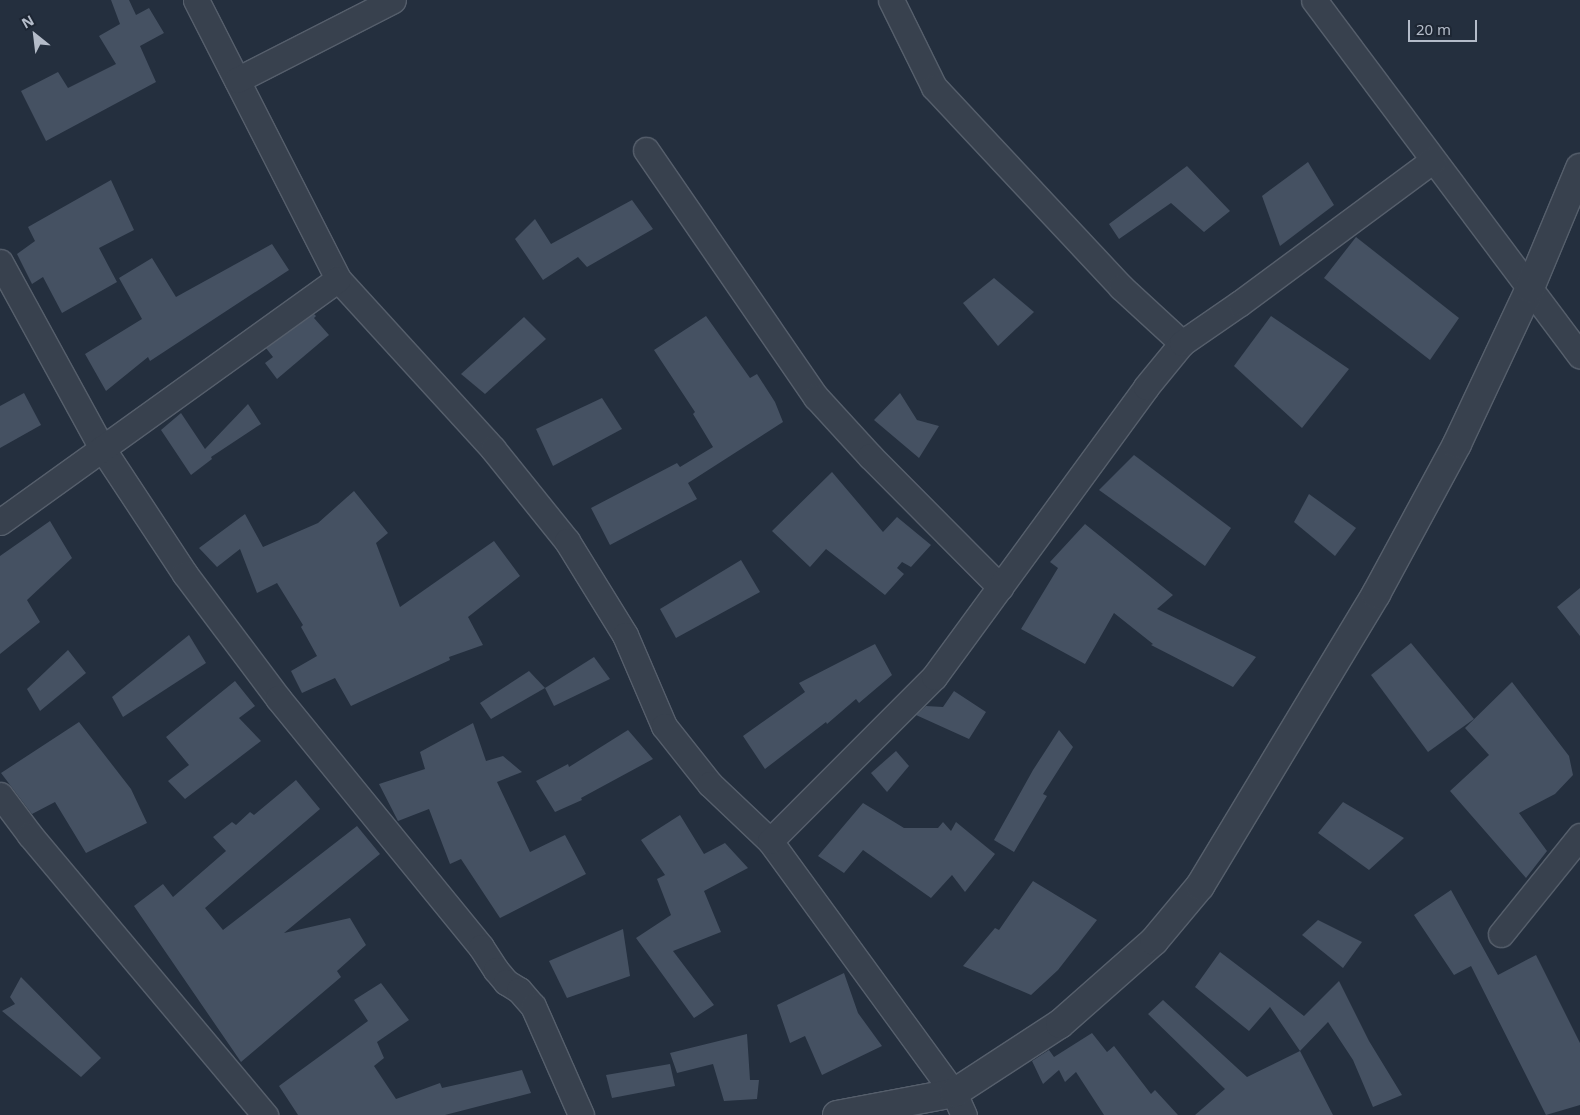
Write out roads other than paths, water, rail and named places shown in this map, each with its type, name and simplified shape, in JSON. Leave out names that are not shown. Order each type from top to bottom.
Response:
[{"type":"street","points":[[196,0],[338,279],[492,449],[567,541],[625,635],[664,726],[710,784],[770,841],[959,1104]]},
{"type":"street","points":[[237,80],[393,0]]},
{"type":"street","points":[[891,0],[934,87],[1121,287],[1182,343]]},
{"type":"street","points":[[1314,0],[1580,356]]},
{"type":"street","points":[[646,150],[816,396],[870,456],[1000,587]]},
{"type":"street","points":[[770,841],[934,677],[1146,388],[1182,343],[1240,303],[1433,160]]},
{"type":"street","points":[[837,1115],[959,1104],[1060,1024],[1154,941],[1200,886],[1376,594],[1457,444],[1530,288],[1580,168]]},
{"type":"street","points":[[0,262],[102,448],[185,574],[278,698],[481,947],[496,970],[506,982],[520,990],[533,1006],[581,1115]]},
{"type":"street","points":[[0,522],[338,279]]},
{"type":"street","points":[[0,795],[30,835],[265,1115]]},
{"type":"street","points":[[1501,934],[1580,836]]}]
